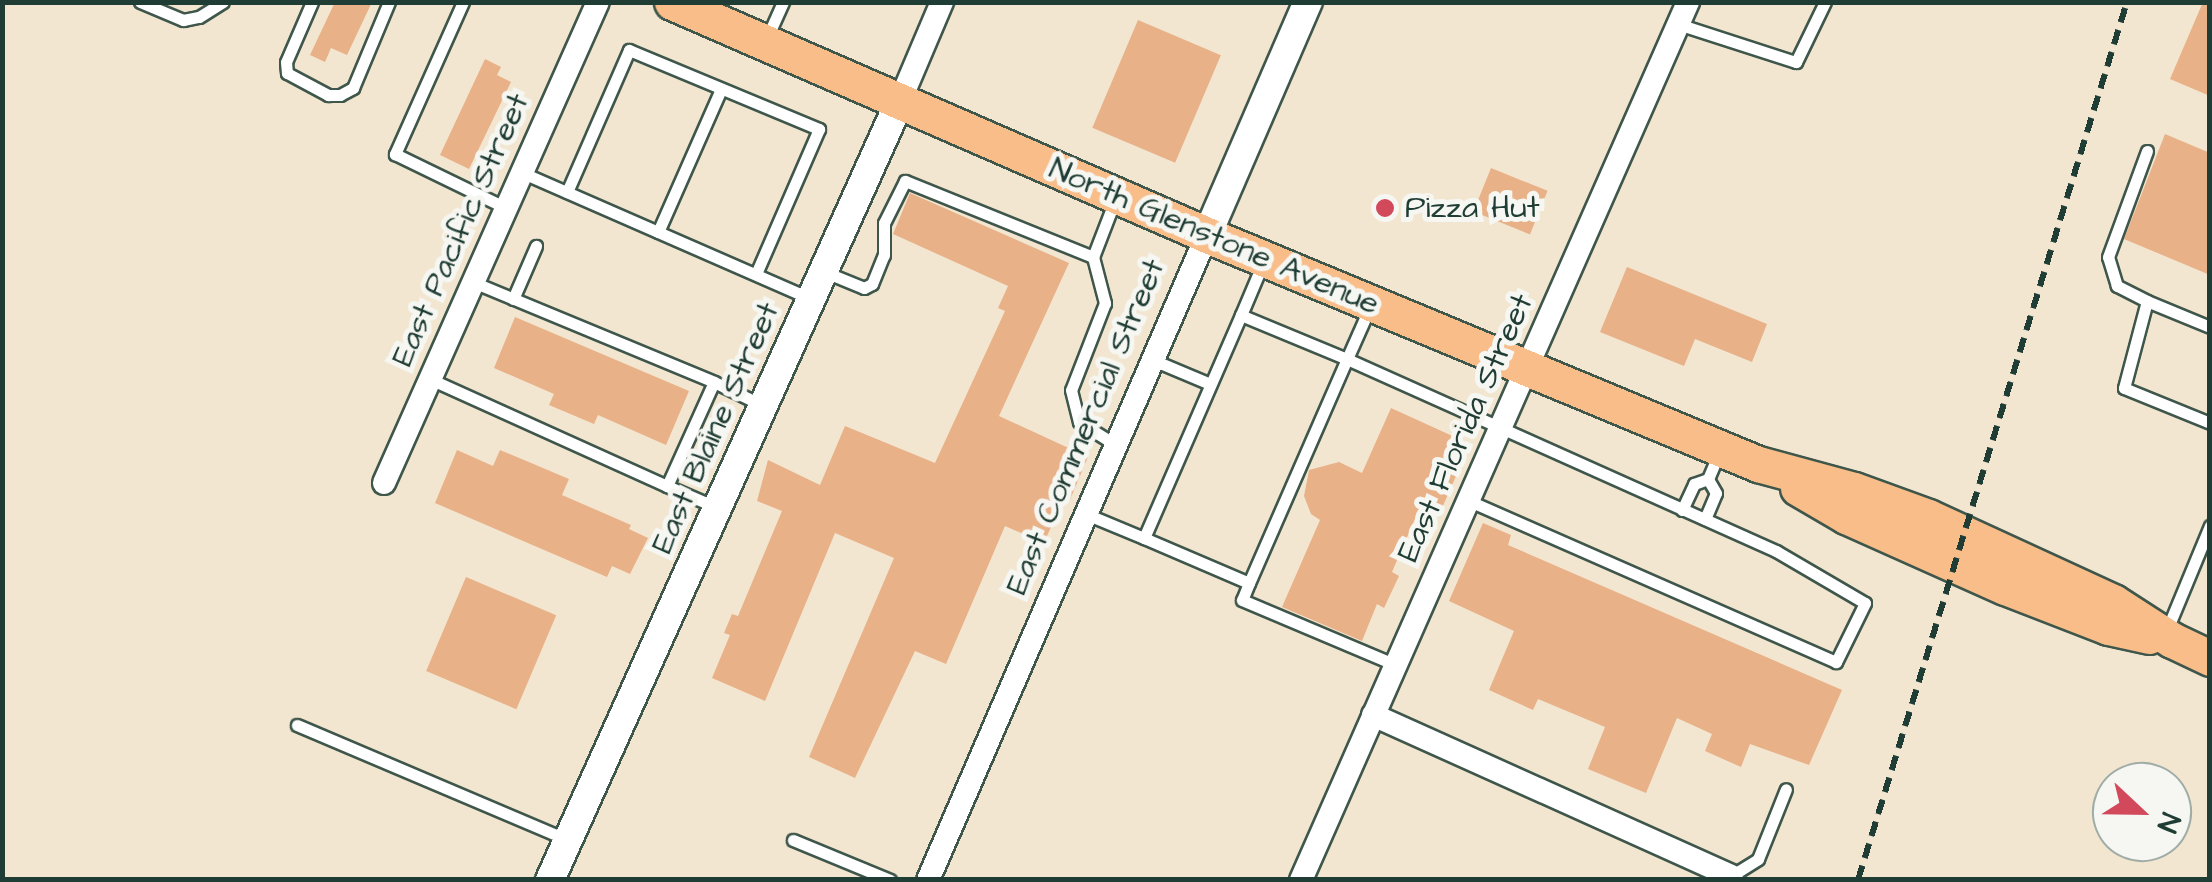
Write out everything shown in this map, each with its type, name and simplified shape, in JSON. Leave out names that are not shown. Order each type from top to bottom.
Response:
[{"type":"main road","name":"North Glenstone Avenue","points":[[672,2],[1207,236],[1528,370],[1714,464],[1758,464],[1846,516],[2004,587],[2108,627],[2168,638],[2210,658]]},
{"type":"street","name":"East Pacific Street","points":[[384,483],[598,2]]},
{"type":"street","name":"East Blaine Street","points":[[550,880],[942,2]]},
{"type":"street","name":"East Commercial Street","points":[[928,880],[1308,2]]},
{"type":"street","name":"East Florida Street","points":[[1301,880],[1683,13]]},
{"type":"street","points":[[1373,715],[1731,876]]},
{"type":"lane","points":[[140,2],[183,20],[199,17],[222,2]]},
{"type":"lane","points":[[312,2],[286,62],[287,73],[328,96],[353,88],[389,2]]},
{"type":"lane","points":[[463,2],[395,154],[506,208]]},
{"type":"lane","points":[[765,43],[783,2]]},
{"type":"lane","points":[[1683,13],[1796,62],[1826,2]]},
{"type":"lane","points":[[567,192],[630,50],[818,129],[756,274]]},
{"type":"lane","points":[[658,232],[722,88]]},
{"type":"lane","points":[[2148,150],[2108,256],[2117,286],[2210,327]]},
{"type":"lane","points":[[523,173],[812,299]]},
{"type":"lane","points":[[824,272],[864,288],[872,284],[884,255],[884,223],[905,181],[1092,256]]},
{"type":"lane","points":[[1116,196],[1092,256],[1105,304],[1072,377],[1072,401],[1079,422],[1116,445]]},
{"type":"lane","points":[[513,299],[536,246]]},
{"type":"lane","points":[[1144,538],[1264,260]]},
{"type":"lane","points":[[473,282],[764,406]]},
{"type":"lane","points":[[2147,300],[2124,388],[2210,424]]},
{"type":"lane","points":[[1371,304],[1242,600],[1396,665]]},
{"type":"lane","points":[[1241,315],[1776,551],[1865,603],[1836,662],[1469,502]]},
{"type":"lane","points":[[1153,360],[1210,384]]},
{"type":"lane","points":[[430,380],[718,508]]},
{"type":"lane","points":[[667,486],[714,382]]},
{"type":"lane","points":[[1682,510],[1694,484],[1714,464]]},
{"type":"lane","points":[[1705,519],[1716,493],[1714,464]]},
{"type":"lane","points":[[1086,514],[1249,583]]},
{"type":"lane","points":[[2168,638],[2210,526]]},
{"type":"lane","points":[[296,725],[568,840]]},
{"type":"lane","points":[[1731,876],[1758,859],[1786,789]]},
{"type":"lane","points":[[793,840],[890,880]]},
{"type":"building","points":[[335,2],[372,2],[347,55],[331,48],[325,62],[310,55]]},
{"type":"building","points":[[2203,2],[2210,2],[2210,96],[2170,79]]},
{"type":"building","points":[[1138,20],[1221,55],[1175,163],[1092,128]]},
{"type":"building","points":[[485,59],[501,67],[497,75],[511,82],[469,169],[440,155]]},
{"type":"building","points":[[2165,134],[2210,153],[2210,275],[2124,239]]},
{"type":"building","points":[[1491,168],[1548,191],[1530,234],[1473,212]]},
{"type":"building","points":[[910,193],[1069,263],[999,416],[1088,457],[1070,500],[1064,497],[1044,543],[1005,526],[946,664],[915,651],[855,778],[809,757],[894,558],[835,533],[765,701],[712,678],[730,635],[724,633],[732,614],[738,616],[782,511],[757,501],[768,460],[820,485],[845,426],[935,463],[1005,311],[998,308],[1008,286],[893,234]]},
{"type":"building","points":[[1627,267],[1767,324],[1752,362],[1695,339],[1684,366],[1600,332]]},
{"type":"building","points":[[515,317],[689,391],[666,445],[598,415],[594,424],[549,405],[554,394],[494,368]]},
{"type":"building","points":[[1391,408],[1470,444],[1442,508],[1423,500],[1392,572],[1399,576],[1384,608],[1377,604],[1362,641],[1282,607],[1320,520],[1311,514],[1304,496],[1309,470],[1339,462],[1362,473]]},
{"type":"building","points":[[457,450],[493,466],[500,450],[569,479],[562,495],[631,525],[629,529],[648,538],[630,574],[612,566],[607,577],[435,503]]},
{"type":"building","points":[[1483,523],[1511,535],[1508,545],[1842,690],[1809,765],[1750,744],[1741,767],[1705,751],[1712,734],[1677,718],[1646,793],[1588,769],[1605,727],[1538,699],[1533,710],[1489,690],[1514,631],[1449,601]]},
{"type":"building","points":[[466,577],[556,615],[516,709],[426,671]]},
{"type":"railway","points":[[1858,880],[2127,2]]},
{"type":"place","name":"Pizza Hut","points":[[1385,208]]}]
